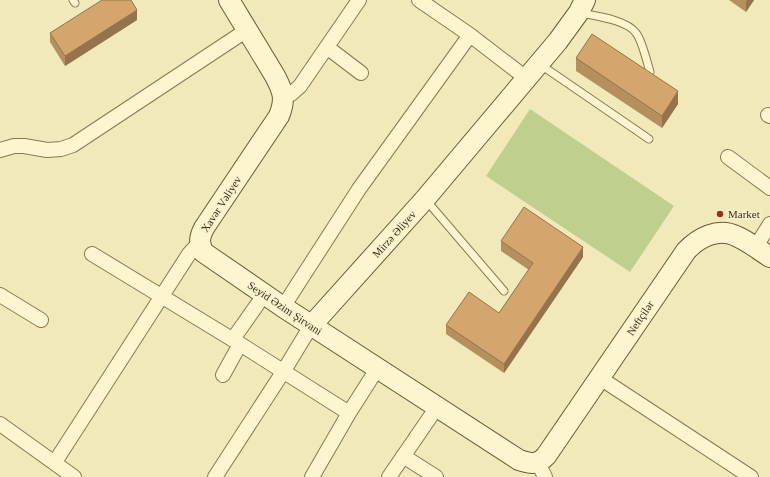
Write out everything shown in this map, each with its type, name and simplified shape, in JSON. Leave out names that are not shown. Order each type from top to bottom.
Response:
[{"type":"street","points":[[229,0],[275,76],[283,96],[291,94],[300,86],[328,48],[359,0]]},
{"type":"street","points":[[419,0],[470,35],[532,71]]},
{"type":"street","name":"Mirzə Əliyev","points":[[215,477],[311,326],[425,199],[558,41],[582,6]]},
{"type":"street","points":[[0,150],[14,146],[24,146],[47,150],[61,149],[74,145],[248,30]]},
{"type":"street","points":[[282,307],[359,189],[470,35]]},
{"type":"street","points":[[328,48],[361,73]]},
{"type":"street","name":"Xavər Vəliyev","points":[[55,462],[189,254],[199,243],[199,237],[204,228],[279,116],[283,106],[283,96]]},
{"type":"street","points":[[728,157],[770,188]]},
{"type":"street","points":[[762,253],[770,224]]},
{"type":"street","name":"Neftçilər","points":[[541,470],[546,456],[693,242],[712,234],[725,233],[735,235],[762,253]]},
{"type":"street","name":"Seyid Əzim Şirvani","points":[[199,243],[207,255],[282,307],[519,460],[529,463],[541,470]]},
{"type":"street","points":[[92,254],[236,341],[349,413]]},
{"type":"street","points":[[0,295],[41,320]]},
{"type":"street","points":[[223,375],[236,341],[264,295]]},
{"type":"street","points":[[312,477],[349,413],[377,369]]},
{"type":"street","points":[[600,378],[751,477]]},
{"type":"street","points":[[389,477],[437,407]]},
{"type":"street","points":[[0,424],[74,477]]},
{"type":"street","points":[[403,456],[436,477]]},
{"type":"lane","points":[[582,6],[629,26],[637,34],[650,72]]},
{"type":"lane","points":[[532,71],[649,139]]},
{"type":"lane","points":[[425,199],[504,291]]},
{"type":"green space","points":[[530,109],[674,206],[630,272],[486,176]]},
{"type":"building","points":[[102,0],[131,0],[137,10],[65,56],[50,33]]},
{"type":"building","points":[[592,34],[678,91],[662,116],[576,58]]},
{"type":"building","points":[[524,207],[583,247],[504,364],[446,325],[469,292],[499,313],[533,263],[501,241]]},
{"type":"place","name":"Market","points":[[720,214]]}]
